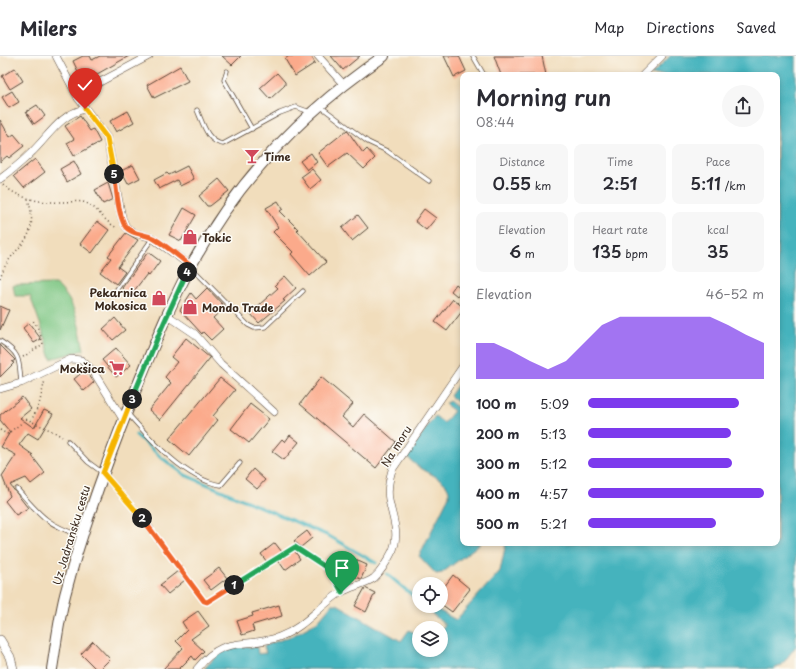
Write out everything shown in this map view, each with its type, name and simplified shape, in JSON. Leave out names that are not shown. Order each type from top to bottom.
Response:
[{"type":"main road","name":"Uz Jadransku cestu","points":[[52,669],[65,596],[82,536],[103,473],[167,315],[191,266],[235,196],[259,166],[311,112],[344,85],[384,56]]},
{"type":"street","points":[[56,56],[78,98],[107,138],[122,218],[126,227],[135,233],[152,238],[191,266]]},
{"type":"street","points":[[78,98],[100,82],[149,56]]},
{"type":"street","points":[[318,56],[344,85]]},
{"type":"street","points":[[646,72],[662,56]]},
{"type":"street","points":[[0,179],[32,152],[65,117],[74,111],[85,109]]},
{"type":"street","points":[[167,315],[195,334],[221,364],[274,412]]},
{"type":"street","points":[[0,389],[21,383],[71,359],[81,360],[93,371],[125,417]]},
{"type":"street","name":"Na moru","points":[[197,669],[212,653],[222,647],[232,644],[259,643],[294,630],[342,592],[369,582],[375,577],[386,563],[396,542],[395,524],[388,500],[388,486],[392,470],[460,370]]},
{"type":"street","points":[[0,640],[10,657],[13,669]]},
{"type":"lane","points":[[473,56],[482,72]]},
{"type":"lane","points":[[227,71],[224,80],[252,129]]},
{"type":"lane","points":[[320,105],[368,142],[387,151],[429,181]]},
{"type":"lane","points":[[197,110],[208,135],[216,143],[223,144],[280,113],[296,107],[311,112]]},
{"type":"lane","points":[[117,289],[152,238]]},
{"type":"lane","points":[[191,266],[240,316],[254,328],[265,327],[302,291]]},
{"type":"lane","points":[[0,341],[12,348],[19,360],[21,383]]},
{"type":"lane","points":[[125,417],[184,468],[214,484],[221,484],[240,463]]},
{"type":"lane","points":[[68,441],[88,462],[103,473],[151,528]]},
{"type":"lane","points":[[18,489],[43,518],[58,528],[82,536]]},
{"type":"lane","points":[[295,547],[330,570],[342,592]]},
{"type":"path","points":[[0,183],[8,190],[28,200],[46,203],[83,202],[92,206],[117,228],[126,227]]},
{"type":"path","points":[[0,278],[4,267],[12,255],[23,246],[31,230],[32,212],[28,200]]},
{"type":"path","points":[[19,360],[43,344],[39,330],[32,319]]},
{"type":"path","points":[[31,421],[39,405],[48,370]]},
{"type":"path","points":[[0,430],[7,434],[27,419],[42,428],[54,431],[68,441]]},
{"type":"path","points":[[151,528],[204,601],[207,602],[295,547]]},
{"type":"green space","points":[[55,284],[68,298],[76,314],[84,350],[51,359],[30,296],[15,296],[13,285]]},
{"type":"water","points":[[670,56],[796,56],[796,646],[781,666],[773,669],[204,669],[216,657],[233,648],[257,647],[258,654],[266,653],[264,646],[294,635],[317,622],[332,604],[337,604],[401,641],[409,630],[412,632],[412,657],[448,657],[448,621],[440,621],[431,613],[444,613],[456,620],[500,571],[505,546],[780,546],[780,72],[654,72]]},
{"type":"water","points":[[460,381],[460,404],[450,396]]},
{"type":"water","points":[[449,401],[457,407],[460,404],[460,546],[477,546],[442,573],[436,574],[419,556],[449,496],[448,489],[439,479],[418,466],[407,455],[435,416],[444,423],[454,411],[445,404]]},
{"type":"building","points":[[83,56],[90,56],[92,60],[100,56],[129,56],[83,82],[73,61]]},
{"type":"building","points":[[222,56],[241,56],[232,65]]},
{"type":"building","points":[[289,56],[311,56],[315,63],[295,76],[285,59]]},
{"type":"building","points":[[331,56],[360,56],[343,70]]},
{"type":"building","points":[[444,56],[459,56],[466,71],[460,72],[460,74],[454,77]]},
{"type":"building","points":[[494,56],[542,56],[545,72],[500,72]]},
{"type":"building","points":[[180,66],[188,81],[154,98],[147,85]]},
{"type":"building","points":[[15,68],[23,81],[10,89],[2,76]]},
{"type":"building","points":[[277,73],[285,82],[285,85],[270,99],[260,88]]},
{"type":"building","points":[[12,91],[19,102],[9,108],[2,97]]},
{"type":"building","points":[[37,105],[45,116],[34,124],[26,112]]},
{"type":"building","points":[[128,111],[134,122],[116,132],[110,121]]},
{"type":"building","points":[[80,116],[90,131],[93,129],[100,142],[74,156],[67,143],[74,139],[65,126]]},
{"type":"building","points":[[0,120],[10,137],[14,134],[24,146],[9,158],[7,156],[0,162]]},
{"type":"building","points":[[347,130],[363,153],[367,149],[375,158],[364,169],[347,153],[328,167],[318,153]]},
{"type":"building","points":[[311,153],[317,162],[307,170],[300,161]]},
{"type":"building","points":[[35,159],[45,172],[24,188],[14,176]]},
{"type":"building","points":[[74,161],[81,174],[67,182],[60,169]]},
{"type":"building","points":[[133,165],[140,178],[128,184],[121,171]]},
{"type":"building","points":[[187,166],[194,179],[180,186],[177,180],[159,189],[154,180],[167,173],[169,175]]},
{"type":"building","points":[[312,169],[321,180],[310,189],[301,177]]},
{"type":"building","points":[[219,179],[229,191],[210,206],[207,206],[199,196]]},
{"type":"building","points":[[108,183],[113,199],[103,204],[95,190]]},
{"type":"building","points":[[278,201],[283,209],[280,211],[298,229],[297,230],[326,262],[310,276],[291,254],[293,252],[273,232],[278,227],[266,208]]},
{"type":"building","points":[[184,208],[196,215],[181,241],[169,235]]},
{"type":"building","points":[[424,209],[436,218],[426,230],[415,221]]},
{"type":"building","points":[[358,215],[368,228],[352,241],[342,228]]},
{"type":"building","points":[[97,221],[109,230],[92,253],[80,244]]},
{"type":"building","points":[[126,233],[138,240],[118,267],[125,272],[116,284],[100,272],[111,258],[108,256]]},
{"type":"building","points":[[148,252],[160,261],[149,276],[147,274],[130,296],[122,288]]},
{"type":"building","points":[[285,276],[296,288],[283,300],[285,301],[259,323],[250,313],[278,288],[275,285]]},
{"type":"building","points":[[456,284],[460,287],[460,292],[457,296],[451,291]]},
{"type":"building","points":[[207,288],[225,307],[213,318],[223,329],[211,340],[203,332],[202,334],[180,310],[191,293],[196,299]]},
{"type":"building","points":[[453,299],[460,305],[460,314],[447,331],[435,322]]},
{"type":"building","points":[[0,306],[9,310],[0,330]]},
{"type":"building","points":[[115,318],[125,330],[113,340],[103,329]]},
{"type":"building","points":[[29,323],[41,339],[34,343],[23,328]]},
{"type":"building","points":[[186,338],[210,358],[160,420],[149,410],[171,383],[165,377],[177,362],[171,357]]},
{"type":"building","points":[[0,345],[15,360],[12,362],[14,363],[0,377]]},
{"type":"building","points":[[116,348],[131,365],[116,377],[102,360]]},
{"type":"building","points":[[85,370],[94,382],[84,391],[74,379]]},
{"type":"building","points":[[321,377],[353,404],[342,417],[353,427],[364,414],[396,442],[376,468],[300,404]]},
{"type":"building","points":[[220,378],[235,390],[213,416],[218,420],[189,456],[169,439]]},
{"type":"building","points":[[22,397],[31,409],[20,418],[34,428],[44,410],[53,414],[38,439],[28,433],[19,445],[33,455],[32,456],[45,473],[31,484],[26,478],[10,485],[28,508],[16,515],[5,501],[10,496],[2,476],[16,455],[1,447],[10,432],[0,420],[0,415]]},
{"type":"building","points":[[250,404],[269,419],[249,443],[231,429]]},
{"type":"building","points":[[290,435],[299,442],[284,460],[272,451],[282,439],[285,442]]},
{"type":"building","points":[[253,469],[265,480],[257,489],[245,479]]},
{"type":"building","points":[[307,531],[312,538],[301,547],[294,541]]},
{"type":"building","points":[[275,543],[285,556],[294,550],[300,559],[285,570],[275,556],[267,562],[261,554]]},
{"type":"building","points":[[340,553],[367,565],[361,579],[334,569]]},
{"type":"building","points":[[219,568],[227,578],[211,590],[203,580]]},
{"type":"building","points":[[178,571],[185,580],[168,594],[160,585]]},
{"type":"building","points":[[453,575],[470,589],[452,612],[448,609],[448,582]]},
{"type":"building","points":[[365,588],[375,593],[366,612],[355,606]]},
{"type":"building","points":[[279,605],[282,616],[252,625],[254,631],[242,635],[237,621],[253,616],[252,613]]},
{"type":"building","points":[[198,611],[209,626],[191,639],[204,651],[195,660],[192,656],[179,669],[163,669],[183,648],[176,641],[187,630],[182,622]]},
{"type":"building","points":[[93,641],[110,659],[100,669],[96,669],[81,654]]},
{"type":"waterway","points":[[136,435],[162,458],[185,475],[329,536],[376,563]]},
{"type":"waterway","points":[[387,574],[412,595]]},
{"type":"place","name":"Time","points":[[252,156]]},
{"type":"place","name":"Tokic","points":[[190,237]]},
{"type":"place","name":"Pekarnica Mokosica","points":[[159,298]]},
{"type":"place","name":"Mondo Trade","points":[[190,307]]},
{"type":"place","name":"Mokšica","points":[[117,368]]},
{"type":"route","points":[[85,109],[107,138],[122,218],[126,227],[135,233],[152,238],[191,266],[162,327],[103,473],[151,528],[204,601],[207,602],[295,547],[330,570],[338,582],[342,592]]}]
